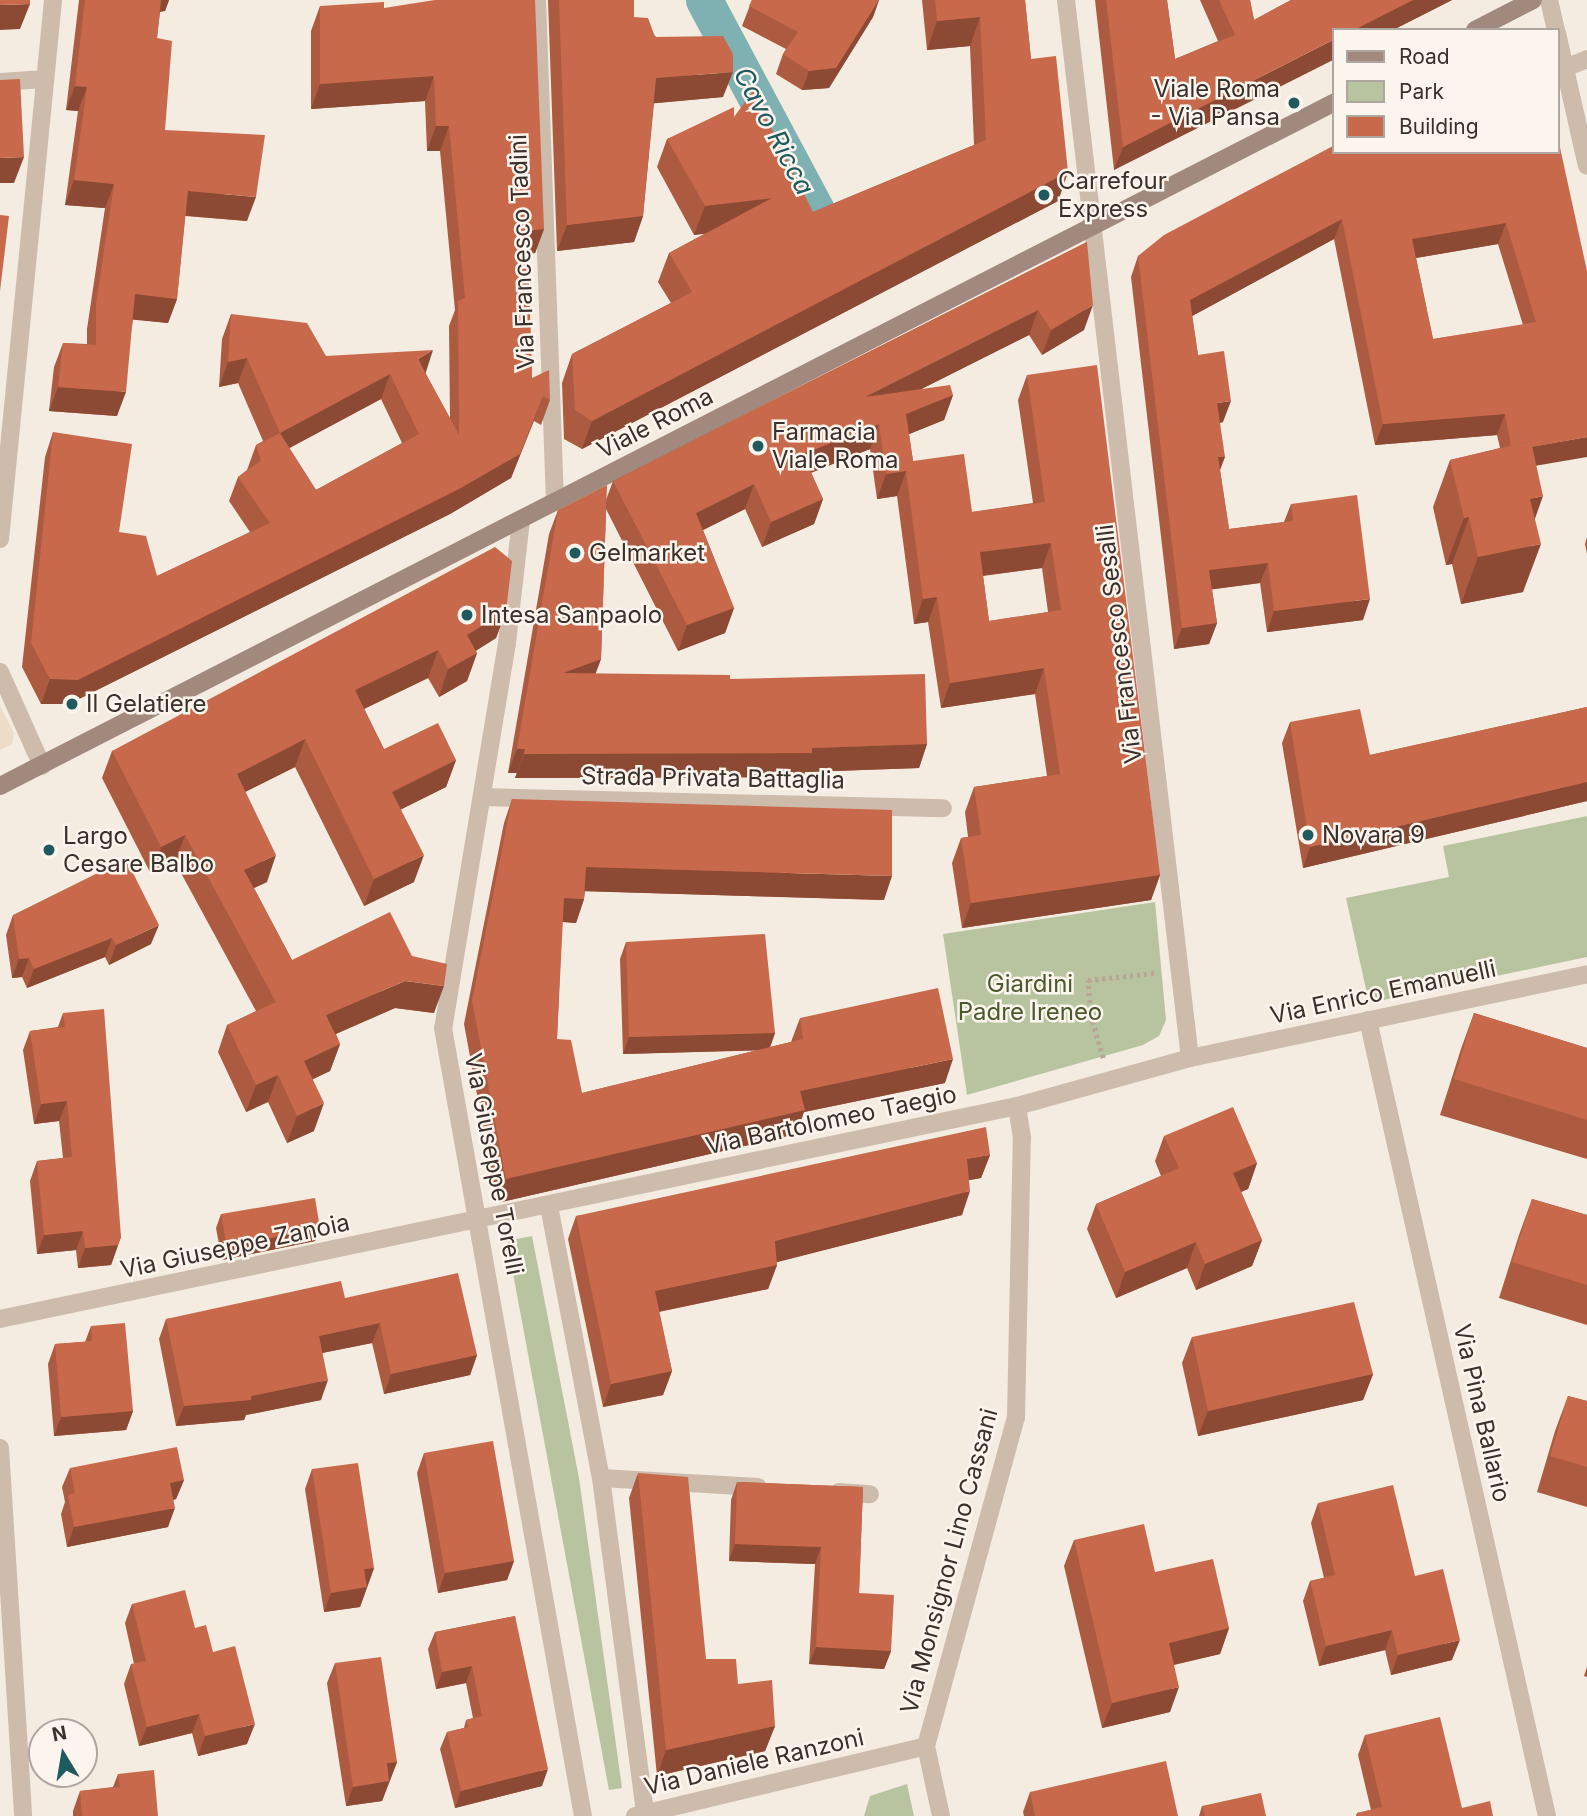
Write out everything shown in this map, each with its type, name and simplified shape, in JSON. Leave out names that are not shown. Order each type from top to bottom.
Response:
[{"type":"street","points":[[0,539],[53,0]]},
{"type":"street","name":"Via Francesco Tadini","points":[[537,0],[555,502]]},
{"type":"street","name":"Via Francesco Sesalli","points":[[1066,0],[1095,225],[1190,1058]]},
{"type":"street","points":[[1479,28],[1533,0]]},
{"type":"street","points":[[1549,0],[1556,28]]},
{"type":"street","points":[[1559,41],[1587,166]]},
{"type":"street","points":[[1565,68],[1587,59]]},
{"type":"street","points":[[0,82],[45,79]]},
{"type":"street","name":"Viale Roma","points":[[0,786],[1332,104]]},
{"type":"street","name":"Via Giuseppe Torelli","points":[[521,520],[508,643],[443,1028],[481,1221],[583,1816]]},
{"type":"street","points":[[0,672],[42,765]]},
{"type":"street","name":"Strada Privata Battaglia","points":[[482,797],[943,808]]},
{"type":"street","name":"Via Enrico Emanuelli","points":[[1190,1058],[1587,974]]},
{"type":"street","name":"Via Pina Ballario","points":[[1368,1020],[1548,1816]]},
{"type":"street","name":"Via Bartolomeo Taegio","points":[[481,1221],[1017,1106],[1190,1058]]},
{"type":"street","name":"Via Monsignor Lino Cassani","points":[[941,1816],[926,1746],[1016,1417],[1022,1138],[1017,1106]]},
{"type":"street","name":"Via Giuseppe Torelli","points":[[549,1206],[601,1478],[640,1815]]},
{"type":"street","name":"Via Giuseppe Zanoia","points":[[0,1319],[481,1221]]},
{"type":"street","points":[[0,1448],[23,1816]]},
{"type":"street","points":[[601,1478],[776,1488]]},
{"type":"street","points":[[816,1490],[870,1494]]},
{"type":"street","name":"Via Daniele Ranzoni","points":[[640,1815],[926,1746]]},
{"type":"path","points":[[1103,1059],[1091,1017],[1088,980],[1164,972]]},
{"type":"green space","points":[[1587,816],[1587,957],[1369,1003],[1346,898],[1449,877],[1443,846]]},
{"type":"green space","name":"Giardini Padre Ireneo","points":[[1155,902],[1166,1020],[1159,1036],[1143,1045],[967,1095],[943,934]]},
{"type":"green space","points":[[532,1236],[579,1478],[622,1788],[609,1790],[507,1241]]},
{"type":"green space","points":[[907,1784],[914,1816],[864,1816],[870,1796]]},
{"type":"shaded area","points":[[0,706],[14,733],[12,744],[0,750]]},
{"type":"building","points":[[0,0],[30,0],[30,4],[0,5]]},
{"type":"building","points":[[85,0],[161,0],[157,38],[172,41],[165,130],[265,135],[256,197],[188,191],[177,299],[135,294],[126,392],[58,387],[63,343],[96,345],[96,304],[114,184],[74,180],[87,87],[75,86]]},
{"type":"building","points":[[435,0],[535,0],[544,229],[527,231],[532,378],[549,370],[550,400],[543,396],[520,454],[459,489],[78,680],[50,679],[31,643],[53,432],[132,444],[119,532],[146,536],[157,576],[270,523],[238,477],[261,461],[256,445],[280,433],[247,358],[228,362],[231,314],[307,323],[326,356],[433,350],[418,359],[459,435],[458,301],[465,298],[449,126],[436,126],[434,76],[320,84],[320,6],[384,2],[384,8]],"holes":[[[390,374],[419,434],[316,490],[280,433]]]},
{"type":"building","points":[[559,0],[634,0],[634,17],[648,18],[655,37],[723,36],[733,54],[733,72],[656,78],[643,216],[567,225]]},
{"type":"building","points":[[752,0],[879,0],[836,68],[809,71],[783,54],[798,32],[749,6]]},
{"type":"building","points":[[935,0],[1025,0],[1031,59],[1056,56],[1068,172],[592,421],[575,410],[572,354],[692,292],[669,253],[772,198],[705,206],[667,139],[734,107],[734,117],[753,91],[813,212],[986,140],[980,17],[937,21]]},
{"type":"building","points":[[1106,0],[1167,0],[1175,59],[1235,35],[1219,0],[1250,0],[1254,20],[1291,0],[1413,0],[1358,28],[1332,28],[1332,41],[1123,147]]},
{"type":"building","points":[[20,79],[24,157],[0,158],[0,80]]},
{"type":"building","points":[[1559,143],[1587,271],[1587,437],[1532,447],[1531,441],[1511,446],[1505,414],[1383,424],[1342,219],[1190,300],[1198,355],[1224,351],[1231,401],[1217,403],[1225,457],[1218,457],[1229,529],[1293,521],[1291,504],[1357,495],[1370,599],[1274,611],[1268,563],[1209,570],[1217,623],[1182,628],[1138,256],[1164,235],[1332,147],[1332,154],[1559,154]],"holes":[[[1506,223],[1536,322],[1433,339],[1412,239]]]},
{"type":"building","points":[[0,215],[9,216],[0,291]]},
{"type":"building","points":[[1087,242],[1093,305],[1051,330],[1038,310],[865,397],[950,385],[953,395],[906,414],[913,461],[964,454],[972,512],[1045,502],[1027,375],[1097,365],[1160,875],[971,903],[961,838],[981,835],[974,787],[1060,774],[1044,668],[950,683],[937,597],[923,599],[906,471],[886,474],[879,424],[803,454],[823,499],[771,522],[754,484],[696,513],[734,608],[687,625],[613,481]],"holes":[[[1051,543],[1061,610],[989,621],[980,552]]]},
{"type":"building","points":[[1531,441],[1543,496],[1530,499],[1541,544],[1478,557],[1469,517],[1464,518],[1450,460]]},
{"type":"building","points":[[607,485],[601,659],[563,673],[730,675],[730,679],[925,674],[927,744],[812,748],[812,753],[524,754],[525,749],[517,749],[558,510]]},
{"type":"building","points":[[495,547],[512,561],[506,611],[467,635],[477,653],[448,669],[438,650],[355,690],[384,749],[438,723],[456,760],[392,792],[424,855],[374,879],[305,739],[237,774],[276,855],[244,870],[292,960],[390,912],[412,956],[447,964],[444,986],[405,981],[326,1015],[340,1044],[304,1061],[324,1103],[297,1116],[278,1075],[256,1085],[227,1025],[276,1002],[185,835],[161,847],[112,751]]},
{"type":"building","points":[[1587,707],[1587,782],[1310,847],[1290,722],[1360,709],[1370,755]]},
{"type":"building","points":[[512,799],[892,810],[892,876],[586,867],[584,899],[564,898],[557,1039],[571,1040],[582,1093],[803,1039],[800,1018],[938,988],[953,1059],[800,1091],[805,1110],[506,1179],[472,1001]]},
{"type":"building","points":[[126,859],[159,925],[116,945],[112,938],[34,969],[29,958],[19,959],[13,915]]},
{"type":"building","points":[[765,934],[775,1033],[629,1037],[626,942]]},
{"type":"building","points":[[104,1009],[121,1237],[118,1245],[85,1248],[83,1231],[44,1235],[37,1161],[72,1157],[67,1101],[41,1104],[30,1031],[65,1027],[63,1013]]},
{"type":"building","points":[[1474,1013],[1587,1048],[1587,1120],[1454,1079]]},
{"type":"building","points":[[1233,1107],[1257,1163],[1233,1173],[1262,1240],[1205,1264],[1196,1242],[1125,1272],[1096,1204],[1179,1168],[1164,1136]]},
{"type":"building","points":[[986,1127],[990,1155],[967,1159],[970,1191],[775,1241],[777,1265],[655,1291],[672,1371],[611,1384],[576,1216]]},
{"type":"building","points":[[315,1198],[320,1228],[227,1247],[221,1214]]},
{"type":"building","points":[[1532,1199],[1587,1215],[1587,1285],[1512,1262]]},
{"type":"building","points":[[458,1273],[477,1355],[391,1374],[380,1323],[319,1336],[328,1380],[251,1396],[251,1400],[184,1406],[166,1319],[341,1281],[345,1298]]},
{"type":"building","points":[[1354,1302],[1373,1374],[1208,1411],[1192,1337]]},
{"type":"building","points":[[125,1323],[133,1411],[61,1417],[55,1344],[92,1341],[91,1326]]},
{"type":"building","points":[[1568,1396],[1587,1401],[1587,1467],[1550,1456]]},
{"type":"building","points":[[493,1441],[514,1561],[445,1573],[424,1453]]},
{"type":"building","points":[[177,1447],[184,1480],[170,1483],[175,1508],[74,1527],[68,1495],[75,1493],[70,1468]]},
{"type":"building","points":[[358,1463],[374,1568],[364,1569],[367,1587],[331,1593],[312,1469]]},
{"type":"building","points":[[638,1473],[688,1477],[706,1659],[736,1659],[738,1684],[772,1680],[775,1726],[666,1750]]},
{"type":"building","points":[[737,1482],[863,1487],[859,1593],[894,1595],[891,1651],[816,1647],[821,1547],[735,1544]]},
{"type":"building","points":[[1393,1485],[1415,1576],[1443,1569],[1460,1640],[1398,1655],[1392,1630],[1326,1646],[1310,1581],[1335,1575],[1318,1503]]},
{"type":"building","points":[[1144,1524],[1155,1572],[1213,1559],[1229,1628],[1169,1643],[1179,1687],[1112,1703],[1074,1540]]},
{"type":"building","points":[[185,1590],[195,1628],[206,1625],[213,1652],[235,1646],[255,1724],[205,1736],[199,1714],[147,1727],[131,1664],[146,1661],[132,1604]]},
{"type":"building","points":[[515,1616],[548,1769],[461,1791],[447,1732],[468,1727],[466,1720],[482,1716],[472,1666],[442,1672],[435,1632]]},
{"type":"building","points":[[381,1657],[397,1762],[387,1763],[389,1781],[353,1787],[335,1663]]},
{"type":"building","points":[[1440,1717],[1462,1808],[1490,1801],[1493,1816],[1358,1816],[1357,1813],[1382,1807],[1365,1735]]},
{"type":"building","points":[[1166,1761],[1178,1816],[1035,1816],[1030,1792]]},
{"type":"building","points":[[154,1770],[158,1816],[82,1816],[80,1791],[120,1787],[118,1774]]},
{"type":"building","points":[[1261,1793],[1266,1816],[1205,1816],[1202,1806]]},
{"type":"waterway","name":"Cavo Ricca","points":[[704,0],[840,255]]},
{"type":"place","name":"Viale Roma - Via Pansa","points":[[1294,103]]},
{"type":"place","name":"Carrefour Express","points":[[1044,195]]},
{"type":"place","name":"Farmacia Viale Roma","points":[[758,446]]},
{"type":"place","name":"Gelmarket","points":[[575,553]]},
{"type":"place","name":"Intesa Sanpaolo","points":[[467,615]]},
{"type":"place","name":"Il Gelatiere","points":[[72,704]]},
{"type":"place","name":"Novara 9","points":[[1308,835]]},
{"type":"place","name":"Largo Cesare Balbo","points":[[49,850]]}]
